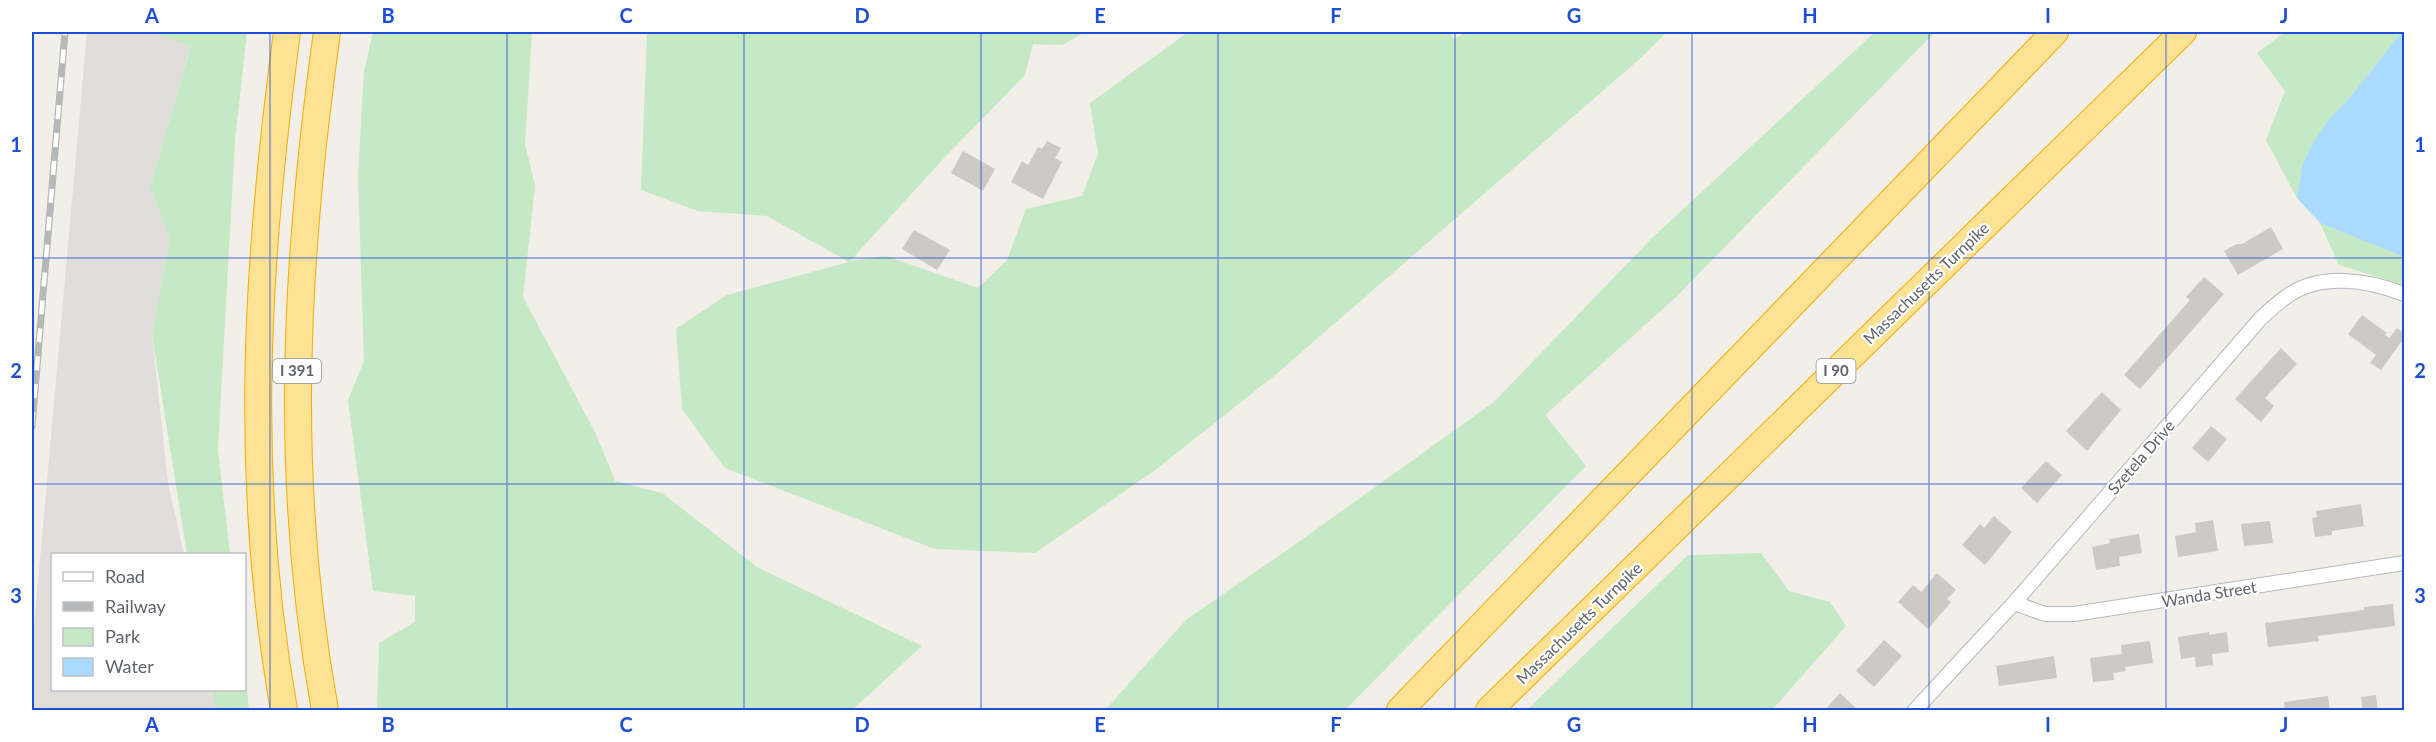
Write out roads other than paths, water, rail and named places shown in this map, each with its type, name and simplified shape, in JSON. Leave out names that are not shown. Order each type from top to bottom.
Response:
[{"type":"highway","name":"I 391","points":[[284,711],[267,589],[256,420],[258,328],[265,213],[287,32]]},
{"type":"highway","name":"I 391","points":[[325,711],[305,570],[300,506],[297,398],[304,221],[327,32]]},
{"type":"highway","points":[[1400,711],[2055,32]]},
{"type":"highway","name":"Massachusetts Turnpike","points":[[1489,711],[2183,32]]},
{"type":"street","name":"Szetela Drive","points":[[1915,711],[2014,603],[2261,318],[2287,295],[2309,286],[2333,281],[2356,281],[2382,286],[2404,294]]},
{"type":"street","name":"Wanda Street","points":[[2014,603],[2045,614],[2074,614],[2404,563]]},
{"type":"water","points":[[2404,32],[2404,257],[2320,223],[2297,198],[2303,163],[2313,143],[2330,118],[2347,101]]},
{"type":"railway","points":[[32,426],[65,32]]}]
